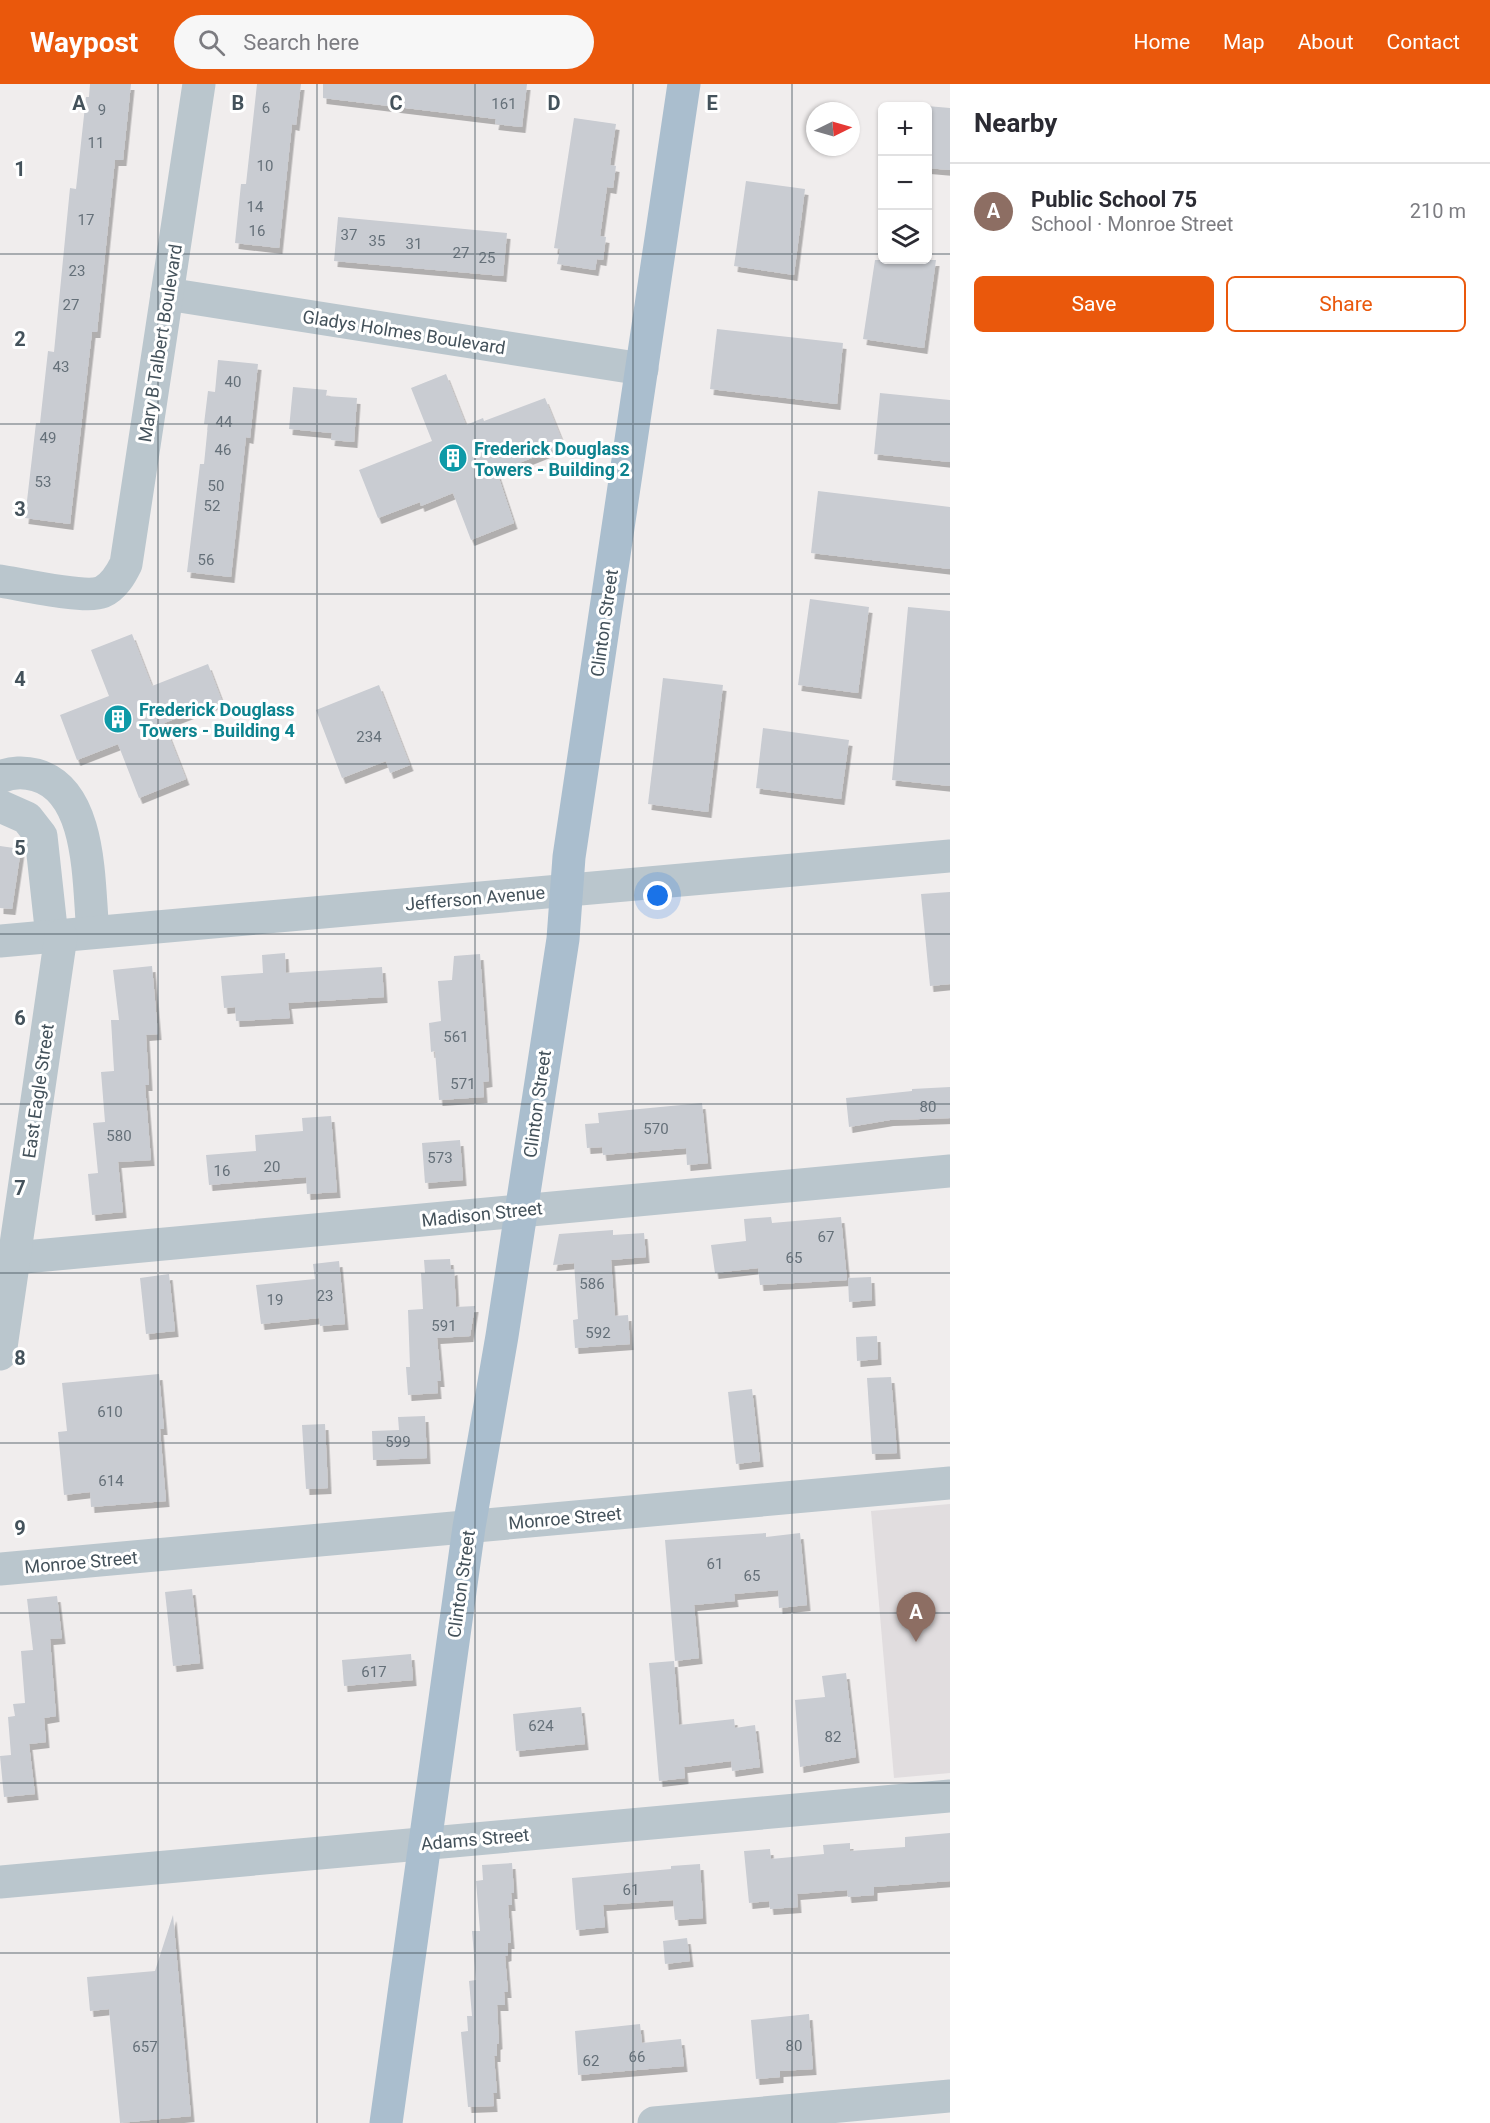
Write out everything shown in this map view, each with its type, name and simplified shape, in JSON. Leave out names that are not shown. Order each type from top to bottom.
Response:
[{"type":"main road","name":"Clinton Street","points":[[386,2123],[469,1527],[522,1210],[563,939],[568,857],[684,84]]},
{"type":"street","name":"Mary B Talbert Boulevard","points":[[0,581],[84,594],[102,592],[117,580],[126,564],[200,84]]},
{"type":"street","name":"Gladys Holmes Boulevard","points":[[167,294],[642,369]]},
{"type":"street","name":"East Eagle Street","points":[[0,777],[26,772],[39,776],[58,788],[74,808],[82,830],[69,935],[0,1354]]},
{"type":"street","name":"East Eagle Street","points":[[0,806],[27,818],[41,836],[69,935]]},
{"type":"street","name":"Jefferson Avenue","points":[[0,940],[950,856]]},
{"type":"street","name":"Madison Street","points":[[14,1258],[950,1171]]},
{"type":"street","name":"Monroe Street","points":[[0,1569],[950,1483]]},
{"type":"street","name":"Adams Street","points":[[0,1882],[950,1796]]},
{"type":"street","points":[[654,2123],[950,2096]]},
{"type":"shaded area","points":[[950,1504],[950,1773],[894,1778],[871,1511]]},
{"type":"building","points":[[90,84],[131,84],[123,160],[115,160],[97,332],[92,332],[70,524],[25,518],[36,423],[40,423],[48,351],[54,352],[70,188],[76,189],[86,97],[89,97]]},
{"type":"building","points":[[257,84],[301,84],[296,125],[292,124],[279,248],[235,243],[241,184],[246,184]]},
{"type":"building","points":[[323,84],[527,84],[522,127],[495,124],[496,119],[323,98]]},
{"type":"building","points":[[932,106],[950,108],[950,170],[932,168]]},
{"type":"building","points":[[574,118],[616,124],[610,165],[616,166],[613,188],[607,187],[600,236],[606,237],[603,260],[597,259],[595,270],[557,264],[560,249],[554,248]]},
{"type":"building","points":[[746,181],[805,189],[794,275],[734,266]]},
{"type":"building","points":[[338,217],[507,233],[503,276],[334,261]]},
{"type":"building","points":[[875,260],[878,260],[878,264],[932,264],[932,260],[936,260],[924,348],[863,339]]},
{"type":"building","points":[[717,329],[843,343],[837,404],[710,389]]},
{"type":"building","points":[[218,360],[258,364],[250,438],[246,437],[231,577],[187,572],[200,464],[204,464],[208,424],[204,424],[208,391],[215,392]]},
{"type":"building","name":"Frederick Douglass Towers - Building 2","points":[[446,374],[466,425],[483,418],[484,421],[545,398],[564,445],[497,472],[514,523],[471,540],[453,493],[421,506],[420,502],[378,518],[359,470],[432,441],[411,388]]},
{"type":"building","points":[[293,387],[327,390],[326,396],[357,398],[354,442],[331,440],[332,433],[289,429]]},
{"type":"building","points":[[880,393],[950,400],[950,462],[874,454]]},
{"type":"building","points":[[818,491],[950,507],[950,569],[811,553]]},
{"type":"building","points":[[810,599],[869,607],[858,693],[798,685]]},
{"type":"building","points":[[908,607],[950,611],[950,786],[892,780]]},
{"type":"building","name":"Frederick Douglass Towers - Building 4","points":[[132,634],[152,686],[208,664],[222,701],[164,723],[186,779],[139,798],[118,744],[77,760],[60,715],[109,696],[91,650]]},
{"type":"building","points":[[663,678],[723,685],[708,812],[648,804]]},
{"type":"building","points":[[379,685],[410,765],[390,773],[386,761],[342,778],[316,710]]},
{"type":"building","points":[[763,728],[849,740],[841,799],[756,788]]},
{"type":"building","points":[[0,846],[21,849],[12,909],[0,908]]},
{"type":"building","points":[[950,892],[950,984],[930,986],[921,894]]},
{"type":"building","points":[[285,953],[286,973],[382,967],[384,997],[288,1003],[290,1018],[236,1021],[235,1007],[224,1008],[221,976],[263,973],[262,955]]},
{"type":"building","points":[[480,954],[489,1081],[483,1082],[484,1097],[439,1100],[435,1051],[431,1052],[429,1023],[441,1021],[438,981],[452,980],[454,956]]},
{"type":"building","points":[[152,966],[158,1034],[146,1035],[149,1085],[145,1085],[151,1160],[118,1162],[123,1212],[92,1215],[88,1174],[98,1173],[93,1123],[105,1122],[101,1072],[114,1071],[111,1020],[119,1020],[113,970]]},
{"type":"building","points":[[950,1087],[950,1118],[890,1120],[849,1127],[846,1098],[912,1091],[912,1089]]},
{"type":"building","points":[[702,1103],[708,1163],[687,1165],[686,1148],[603,1155],[602,1147],[587,1148],[585,1124],[599,1123],[598,1113]]},
{"type":"building","points":[[331,1116],[337,1192],[307,1194],[306,1177],[209,1185],[206,1155],[256,1151],[255,1135],[303,1131],[302,1118]]},
{"type":"building","points":[[460,1140],[463,1180],[425,1183],[422,1143]]},
{"type":"building","points":[[771,1217],[772,1223],[841,1217],[847,1280],[760,1285],[758,1268],[715,1273],[711,1245],[746,1241],[744,1219]]},
{"type":"building","points":[[613,1230],[613,1235],[644,1233],[646,1257],[611,1260],[615,1316],[628,1315],[630,1344],[575,1348],[573,1320],[578,1319],[574,1263],[553,1265],[559,1234]]},
{"type":"building","points":[[450,1259],[451,1270],[454,1269],[456,1307],[475,1306],[470,1336],[437,1338],[441,1381],[437,1381],[438,1393],[408,1395],[406,1367],[410,1367],[408,1310],[423,1309],[421,1273],[425,1273],[424,1260]]},
{"type":"building","points":[[339,1261],[345,1324],[320,1326],[319,1318],[261,1324],[256,1285],[315,1279],[313,1264]]},
{"type":"building","points":[[169,1274],[175,1331],[146,1334],[140,1278]]},
{"type":"building","points":[[871,1277],[872,1300],[849,1302],[848,1278]]},
{"type":"building","points":[[877,1336],[878,1359],[857,1361],[856,1337]]},
{"type":"building","points":[[159,1374],[164,1429],[160,1429],[166,1501],[91,1507],[90,1492],[64,1495],[58,1432],[67,1431],[62,1383]]},
{"type":"building","points":[[891,1377],[897,1453],[872,1454],[867,1378]]},
{"type":"building","points":[[752,1389],[760,1461],[736,1464],[728,1392]]},
{"type":"building","points":[[425,1416],[427,1458],[373,1460],[372,1431],[399,1430],[398,1417]]},
{"type":"building","points":[[325,1424],[328,1488],[306,1489],[302,1425]]},
{"type":"building","points":[[766,1533],[766,1537],[800,1533],[807,1605],[779,1608],[778,1590],[734,1594],[735,1601],[694,1605],[699,1658],[675,1661],[665,1540]]},
{"type":"building","points":[[192,1589],[200,1663],[173,1666],[165,1592]]},
{"type":"building","points":[[57,1596],[62,1638],[50,1639],[56,1716],[44,1718],[46,1742],[29,1744],[35,1794],[4,1797],[0,1756],[11,1755],[8,1717],[15,1716],[13,1704],[25,1703],[21,1651],[33,1650],[27,1599]]},
{"type":"building","points":[[411,1654],[413,1680],[344,1686],[342,1660]]},
{"type":"building","points":[[674,1661],[679,1725],[734,1719],[735,1728],[755,1725],[760,1767],[732,1771],[731,1761],[684,1767],[685,1778],[659,1781],[649,1663]]},
{"type":"building","points":[[846,1673],[856,1757],[800,1767],[795,1700],[825,1697],[822,1676]]},
{"type":"building","points":[[581,1707],[585,1744],[516,1751],[513,1714]]},
{"type":"building","points":[[950,1833],[950,1881],[874,1887],[874,1895],[848,1897],[847,1890],[797,1894],[798,1907],[770,1909],[769,1901],[749,1903],[744,1851],[770,1849],[771,1859],[824,1854],[823,1845],[850,1843],[850,1851],[905,1847],[905,1837]]},
{"type":"building","points":[[512,1863],[514,1893],[511,1893],[512,1905],[508,1905],[511,1943],[508,1943],[508,1955],[505,1956],[508,1992],[504,1992],[505,2005],[497,2005],[499,2043],[497,2044],[497,2056],[494,2056],[497,2093],[493,2093],[494,2106],[468,2107],[461,2032],[468,2031],[467,2016],[472,2016],[469,1981],[476,1980],[472,1931],[480,1931],[476,1881],[483,1880],[482,1865]]},
{"type":"building","points":[[700,1864],[703,1918],[675,1920],[673,1900],[603,1905],[605,1927],[576,1930],[572,1878],[671,1869],[671,1866]]},
{"type":"building","points":[[173,1915],[191,2116],[120,2123],[109,2009],[90,2011],[87,1977],[155,1971]]},
{"type":"building","points":[[687,1938],[690,1961],[665,1964],[663,1941]]},
{"type":"building","points":[[809,2014],[813,2069],[780,2071],[780,2077],[756,2079],[751,2020]]},
{"type":"building","points":[[640,2024],[642,2043],[681,2039],[684,2066],[578,2075],[575,2031]]},
{"type":"place","name":"Frederick Douglass Towers - Building 2","points":[[453,458]]},
{"type":"place","name":"Frederick Douglass Towers - Building 4","points":[[118,719]]},
{"type":"place","name":"Public School 75","points":[[916,1642]]}]
